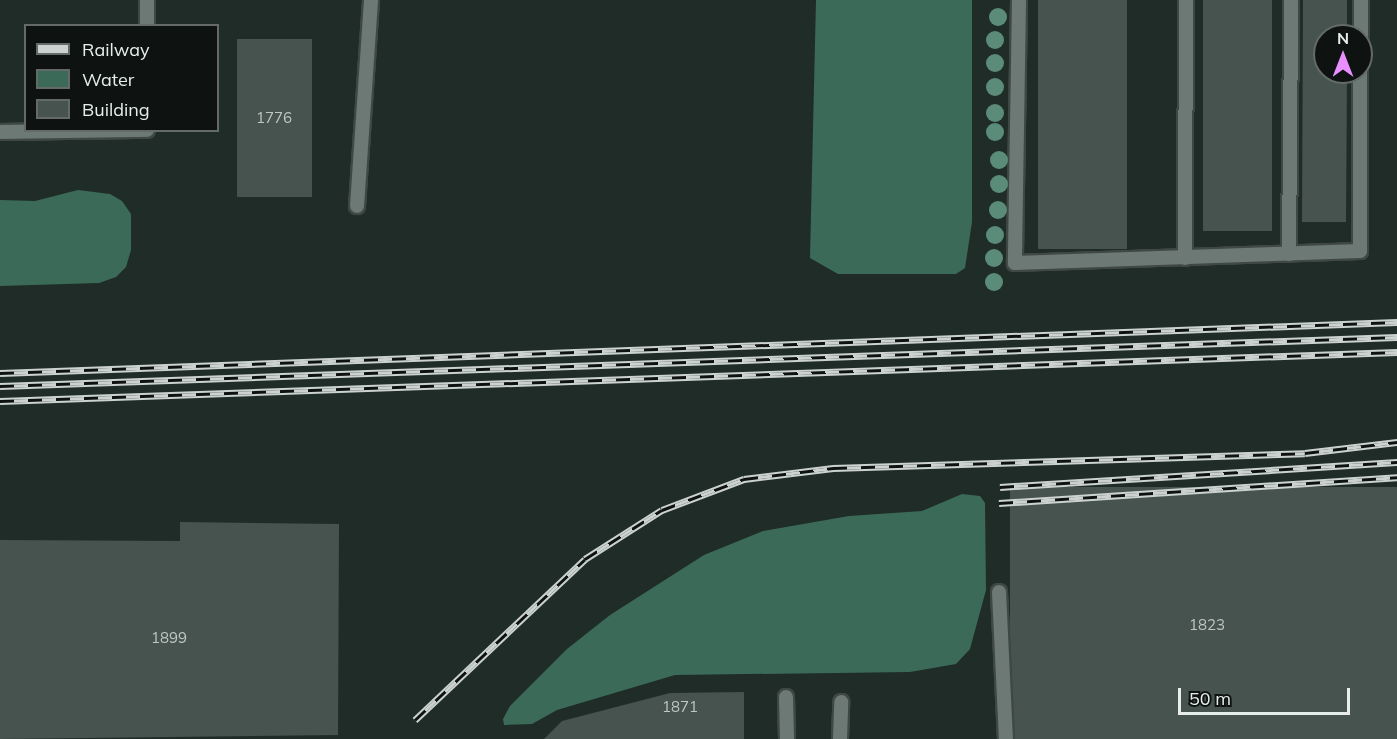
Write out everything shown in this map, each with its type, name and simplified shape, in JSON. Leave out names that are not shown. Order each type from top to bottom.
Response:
[{"type":"lane","points":[[147,0],[147,24]]},
{"type":"lane","points":[[357,206],[371,0]]},
{"type":"lane","points":[[1019,0],[1016,263],[1360,251],[1360,84]]},
{"type":"lane","points":[[1185,258],[1186,0]]},
{"type":"lane","points":[[1289,254],[1291,0]]},
{"type":"lane","points":[[1360,24],[1361,0]]},
{"type":"lane","points":[[0,132],[24,132]]},
{"type":"lane","points":[[999,592],[1006,739]]},
{"type":"lane","points":[[786,698],[788,739]]},
{"type":"lane","points":[[840,739],[841,702]]},
{"type":"water","points":[[816,0],[972,0],[972,222],[965,268],[956,274],[838,274],[810,258]]},
{"type":"water","points":[[78,190],[110,194],[122,201],[131,214],[131,250],[126,267],[116,277],[99,283],[0,286],[0,200],[35,201]]},
{"type":"water","points":[[962,494],[980,496],[985,503],[986,590],[970,649],[956,664],[910,672],[675,675],[557,710],[532,724],[504,725],[503,719],[510,706],[567,649],[610,615],[704,555],[763,531],[849,516],[922,511]]},
{"type":"building","points":[[1038,0],[1127,0],[1127,249],[1038,249]]},
{"type":"building","points":[[1203,0],[1272,0],[1272,231],[1203,231]]},
{"type":"building","points":[[1303,0],[1347,0],[1347,24],[1313,24],[1313,84],[1347,84],[1346,222],[1302,222]]},
{"type":"building","points":[[237,39],[312,39],[312,197],[237,197]]},
{"type":"building","points":[[1010,487],[1397,487],[1397,739],[1010,739]]},
{"type":"building","points":[[180,522],[339,524],[338,735],[0,739],[0,540],[180,541]]},
{"type":"building","points":[[744,692],[744,739],[544,739],[562,721],[670,693]]},
{"type":"railway","points":[[0,373],[1397,322]]},
{"type":"railway","points":[[0,386],[1397,337]]},
{"type":"railway","points":[[0,401],[1397,352]]},
{"type":"railway","points":[[415,720],[585,559],[662,510],[744,479],[833,468],[1305,453],[1397,442]]},
{"type":"railway","points":[[1000,487],[1397,462]]},
{"type":"railway","points":[[999,503],[1397,477]]}]
